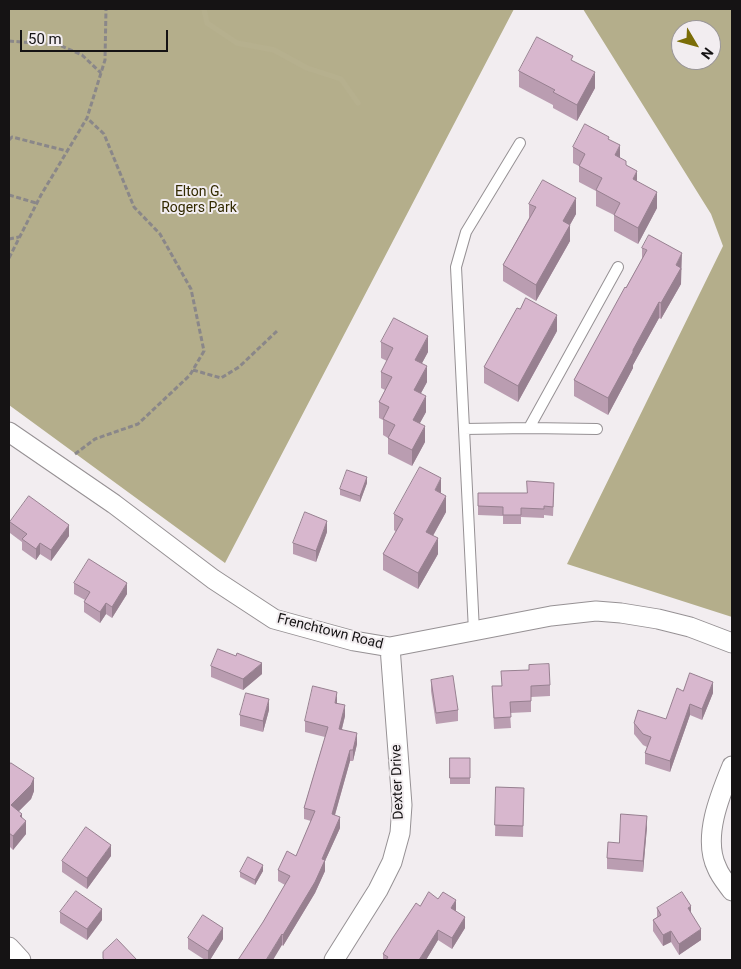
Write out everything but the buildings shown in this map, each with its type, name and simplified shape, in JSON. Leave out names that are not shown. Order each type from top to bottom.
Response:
[{"type":"street","name":"Frenchtown Road","points":[[9,432],[114,504],[213,579],[274,619],[354,641],[390,647],[551,616],[596,611],[658,619],[732,643]]},
{"type":"street","name":"Dexter Drive","points":[[334,960],[378,890],[392,862],[400,833],[402,804],[390,647]]},
{"type":"street","points":[[732,766],[720,795],[713,824],[712,851],[717,868],[732,891]]},
{"type":"street","points":[[9,947],[21,960]]},
{"type":"lane","points":[[474,631],[456,267],[466,232],[520,143]]},
{"type":"lane","points":[[529,428],[618,267]]},
{"type":"lane","points":[[464,429],[597,429]]},
{"type":"path","points":[[9,258],[36,203],[87,118],[105,60],[106,9]]},
{"type":"path","points":[[9,41],[59,46],[82,55],[101,73]]},
{"type":"path","points":[[58,466],[95,439],[138,424],[190,376],[204,351],[192,289],[160,234],[134,207],[104,134],[87,118]]},
{"type":"path","points":[[9,140],[12,137],[67,151]]},
{"type":"path","points":[[9,194],[36,203]]},
{"type":"path","points":[[9,239],[19,237]]},
{"type":"path","points":[[193,370],[221,378],[239,367],[277,331]]},
{"type":"green space","name":"Elton G. Rogers Park","points":[[9,9],[514,9],[225,563],[9,405]]},
{"type":"green space","points":[[583,9],[732,9],[732,617],[567,564],[723,246],[711,214]]},
{"type":"waterway","points":[[204,9],[207,23],[237,43],[274,50],[307,68],[341,79],[358,103]]}]
